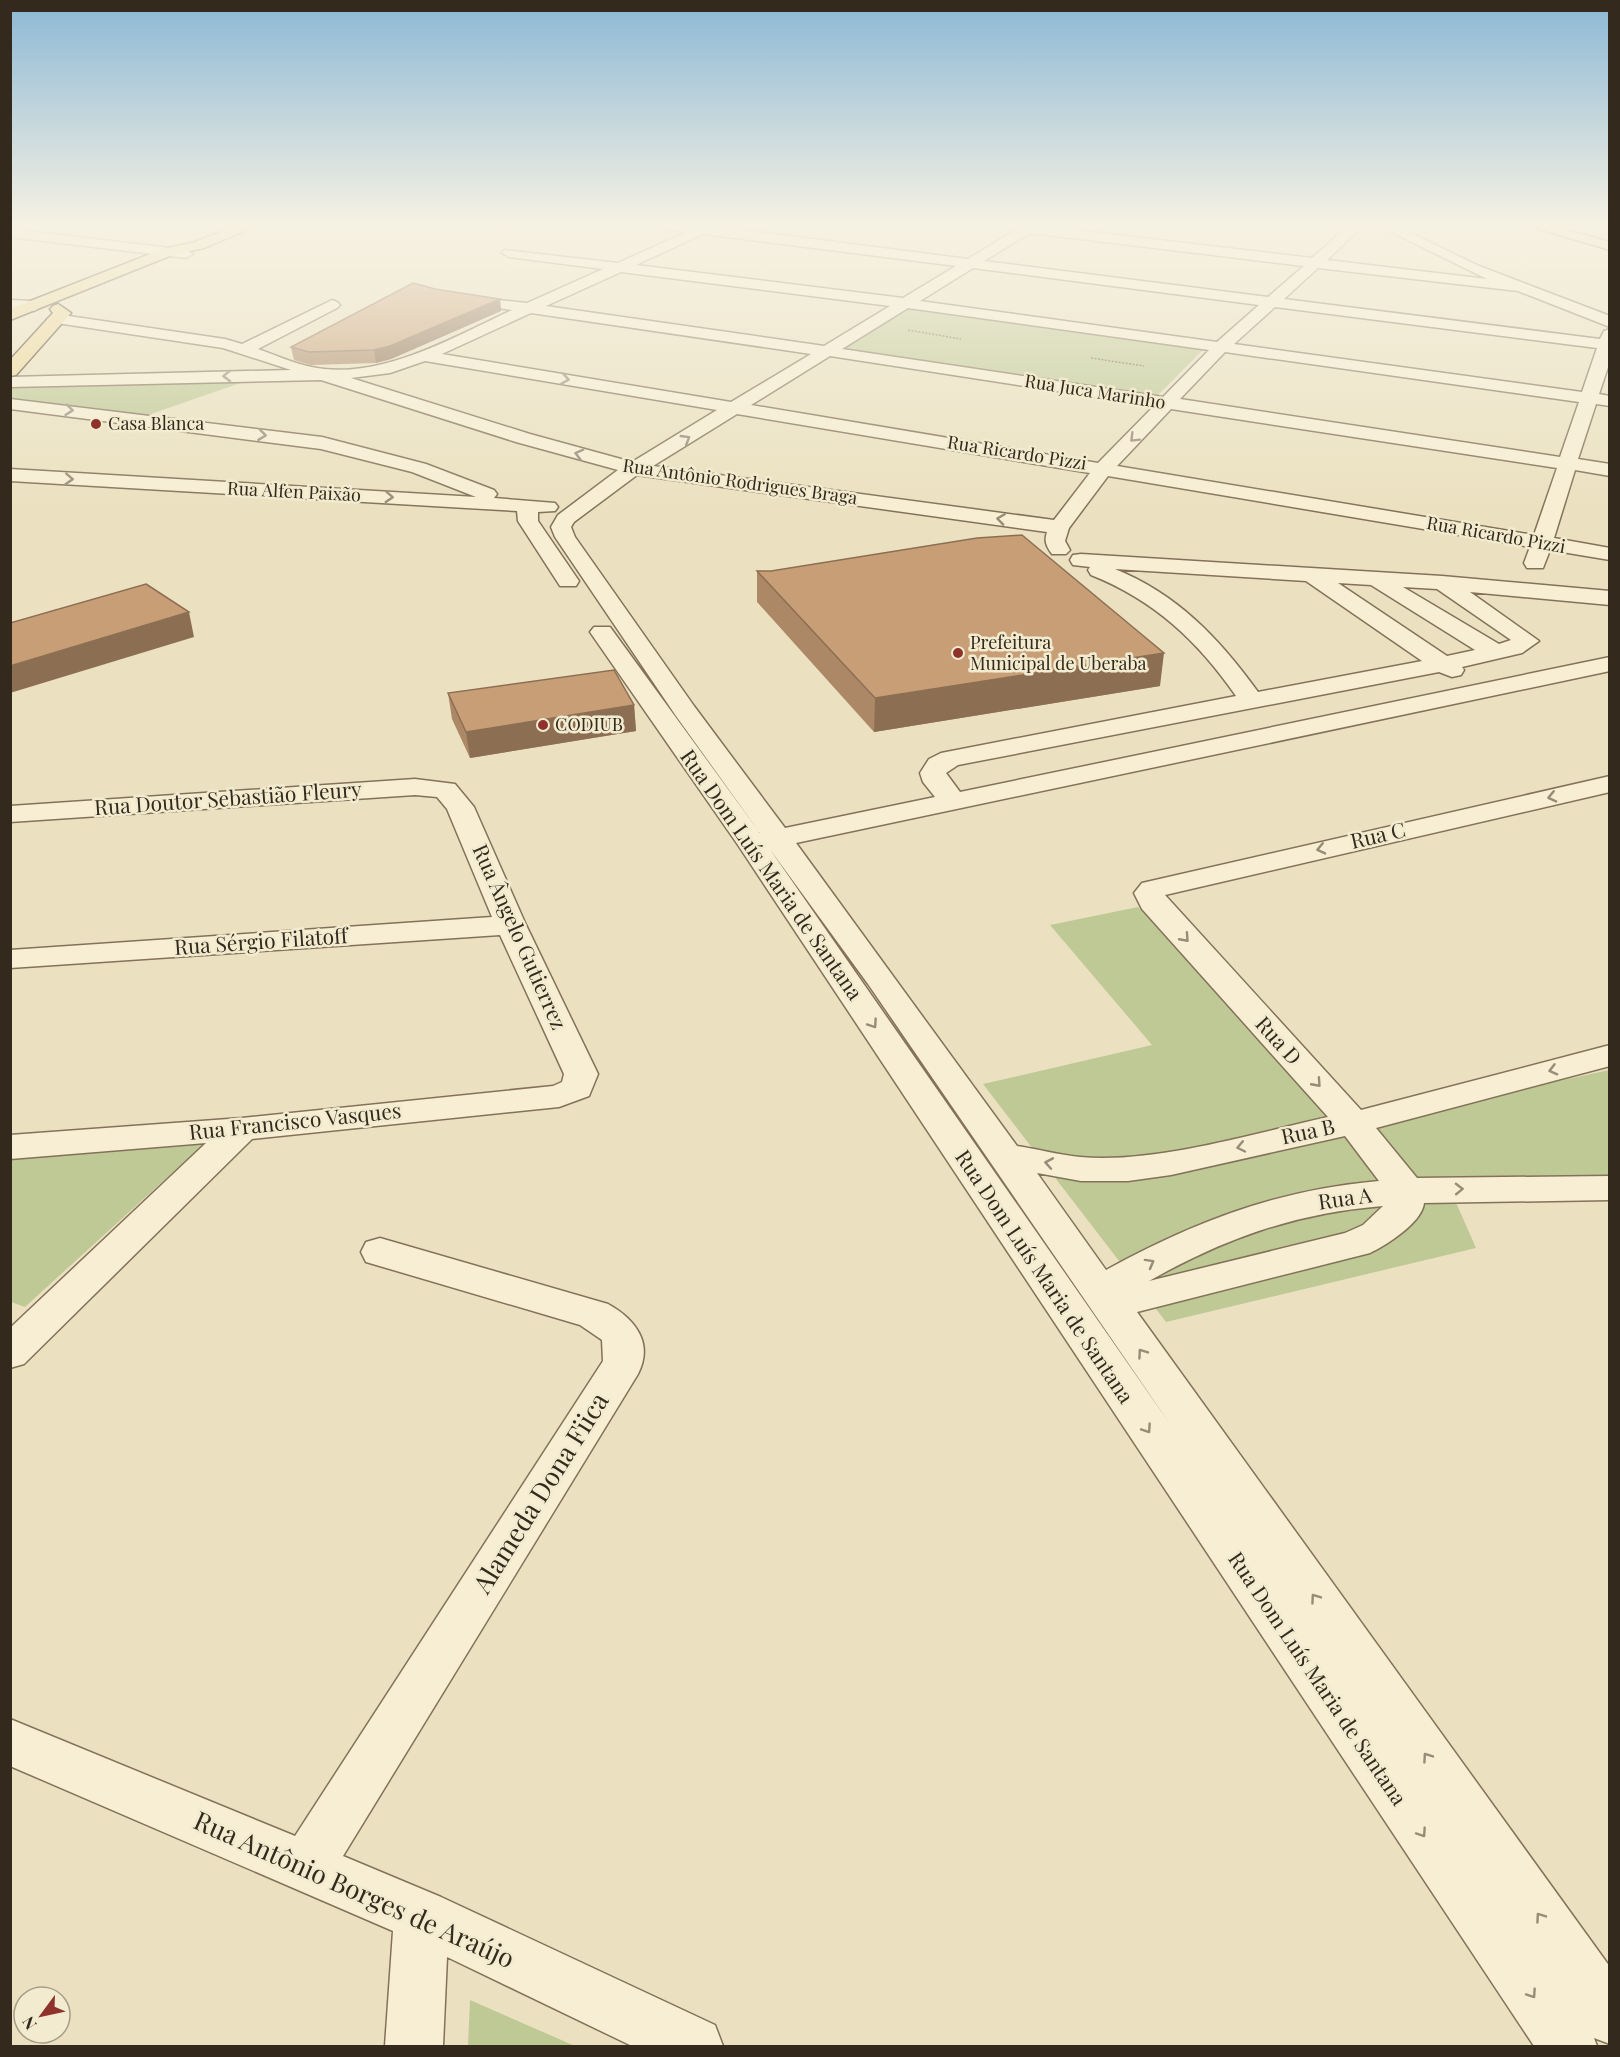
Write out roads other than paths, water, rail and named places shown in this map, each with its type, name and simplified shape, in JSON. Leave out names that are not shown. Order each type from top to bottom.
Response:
[{"type":"main road","points":[[10,371],[52,320]]},
{"type":"street","points":[[92,320],[207,340],[245,349],[326,375]]},
{"type":"street","points":[[245,349],[302,320]]},
{"type":"street","name":"Rua Antônio Rodrigues Braga","points":[[10,382],[326,375],[390,368],[424,356],[504,320]]},
{"type":"street","name":"Rua Juca Marinho","points":[[613,320],[1610,470]]},
{"type":"street","points":[[10,404],[322,443],[377,455],[449,478],[549,498],[628,474],[740,407],[876,320]]},
{"type":"street","points":[[1026,320],[1610,401]]},
{"type":"street","points":[[1060,557],[1055,541],[1059,527],[1104,468],[1250,320]]},
{"type":"street","points":[[1426,320],[1609,341],[1532,575]]},
{"type":"street","name":"Rua Ricardo Pizzi","points":[[424,356],[1610,554]]},
{"type":"street","name":"Rua Antônio Rodrigues Braga","points":[[326,375],[628,474],[1059,527]]},
{"type":"street","points":[[104,415],[97,406],[101,398],[126,385],[154,378]]},
{"type":"street","name":"Rua Alfen Paixão","points":[[10,475],[549,498]]},
{"type":"street","name":"Rua Dom Luís Maria de Santana","points":[[549,498],[526,514],[535,532],[644,693],[880,978],[1610,2016]]},
{"type":"street","points":[[1060,557],[1442,583],[1610,598]]},
{"type":"street","points":[[1060,557],[1137,586],[1170,607],[1198,630],[1221,656],[1251,700]]},
{"type":"street","points":[[1313,576],[1484,691]]},
{"type":"street","points":[[1377,580],[1496,652]]},
{"type":"street","points":[[945,792],[933,773],[938,765],[950,759],[1443,664],[1514,648],[1527,641],[1442,583]]},
{"type":"street","points":[[757,831],[945,792],[1484,691],[1610,664]]},
{"type":"street","name":"Rua C","points":[[1149,893],[1159,885],[1610,784]]},
{"type":"street","name":"Rua Doutor Sebastião Fleury","points":[[10,814],[415,787],[445,790]]},
{"type":"street","name":"Rua Ângelo Gutierrez","points":[[445,790],[460,807],[511,925],[581,1074],[577,1088]]},
{"type":"street","name":"Rua Dom Luís Maria de Santana","points":[[757,831],[1568,2046]]},
{"type":"street","name":"Rua D","points":[[1149,893],[1153,903],[1353,1123],[1406,1190]]},
{"type":"street","name":"Rua Sérgio Filatoff","points":[[10,959],[511,925]]},
{"type":"street","name":"Rua B","points":[[1003,1155],[1081,1169],[1128,1169],[1171,1162],[1353,1123],[1610,1055]]},
{"type":"street","name":"Rua Francisco Vasques","points":[[10,1147],[242,1129],[560,1096],[577,1088]]},
{"type":"street","points":[[10,1353],[242,1129]]},
{"type":"street","name":"Rua A","points":[[1104,1298],[1167,1254],[1226,1227],[1312,1203],[1406,1190],[1610,1188]]},
{"type":"street","points":[[1104,1298],[1356,1244],[1376,1234],[1405,1207],[1406,1190]]},
{"type":"street","name":"Alameda Dona Fiica","points":[[306,1867],[623,1363],[625,1346],[621,1332],[594,1314],[380,1252]]},
{"type":"street","name":"Rua Antônio Borges de Araújo","points":[[10,1742],[422,1916],[694,2046]]},
{"type":"street","points":[[414,2046],[422,1916]]},
{"type":"place","name":"Casa Blanca","points":[[96,424]]},
{"type":"place","name":"Prefeitura Municipal de Uberaba","points":[[958,653]]},
{"type":"place","name":"CODIUB","points":[[543,725]]}]
